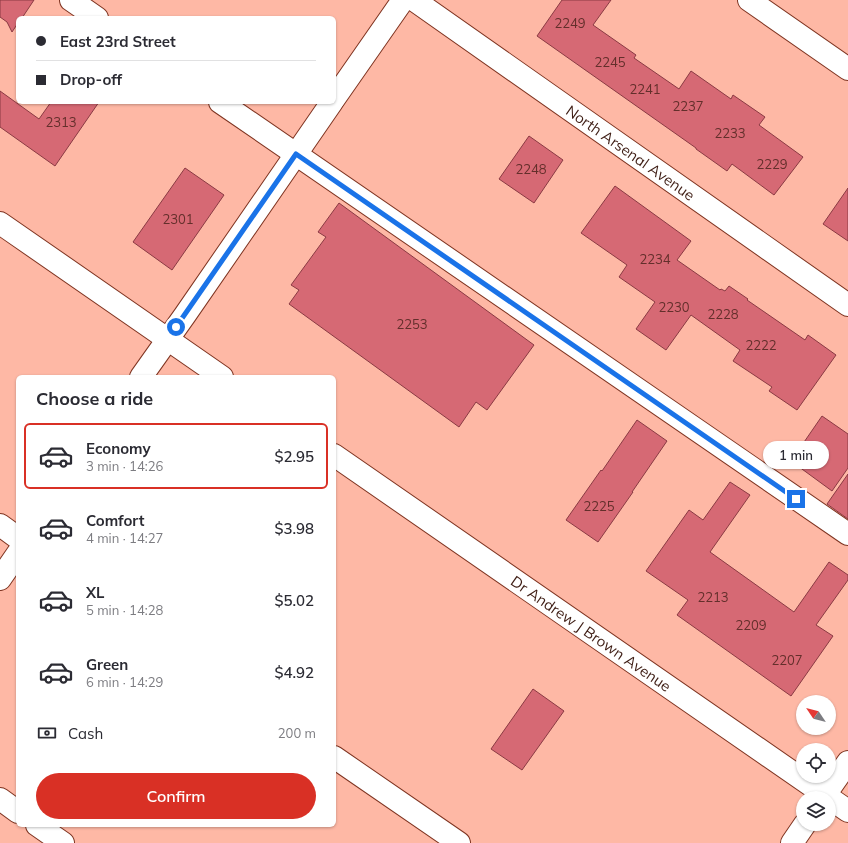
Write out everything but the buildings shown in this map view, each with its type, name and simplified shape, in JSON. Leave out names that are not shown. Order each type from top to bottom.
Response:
[{"type":"street","points":[[71,0],[95,16]]},
{"type":"street","points":[[336,96],[403,0]]},
{"type":"street","name":"North Arsenal Avenue","points":[[414,0],[848,305]]},
{"type":"street","points":[[749,0],[848,69]]},
{"type":"street","points":[[223,104],[848,534]]},
{"type":"street","points":[[142,375],[331,104]]},
{"type":"street","points":[[0,223],[219,375]]},
{"type":"street","name":"Dr Andrew J Brown Avenue","points":[[336,456],[817,791]]},
{"type":"street","points":[[0,526],[16,537]]},
{"type":"street","points":[[0,580],[16,556]]},
{"type":"street","points":[[336,758],[459,843]]},
{"type":"street","points":[[828,791],[848,762]]},
{"type":"street","points":[[0,799],[16,811]]},
{"type":"street","name":"Dr Andrew J Brown Avenue","points":[[836,804],[848,811]]},
{"type":"street","points":[[40,827],[63,843]]},
{"type":"street","points":[[792,843],[800,831]]},
{"type":"route","points":[[176,327],[296,154],[796,499]]}]
